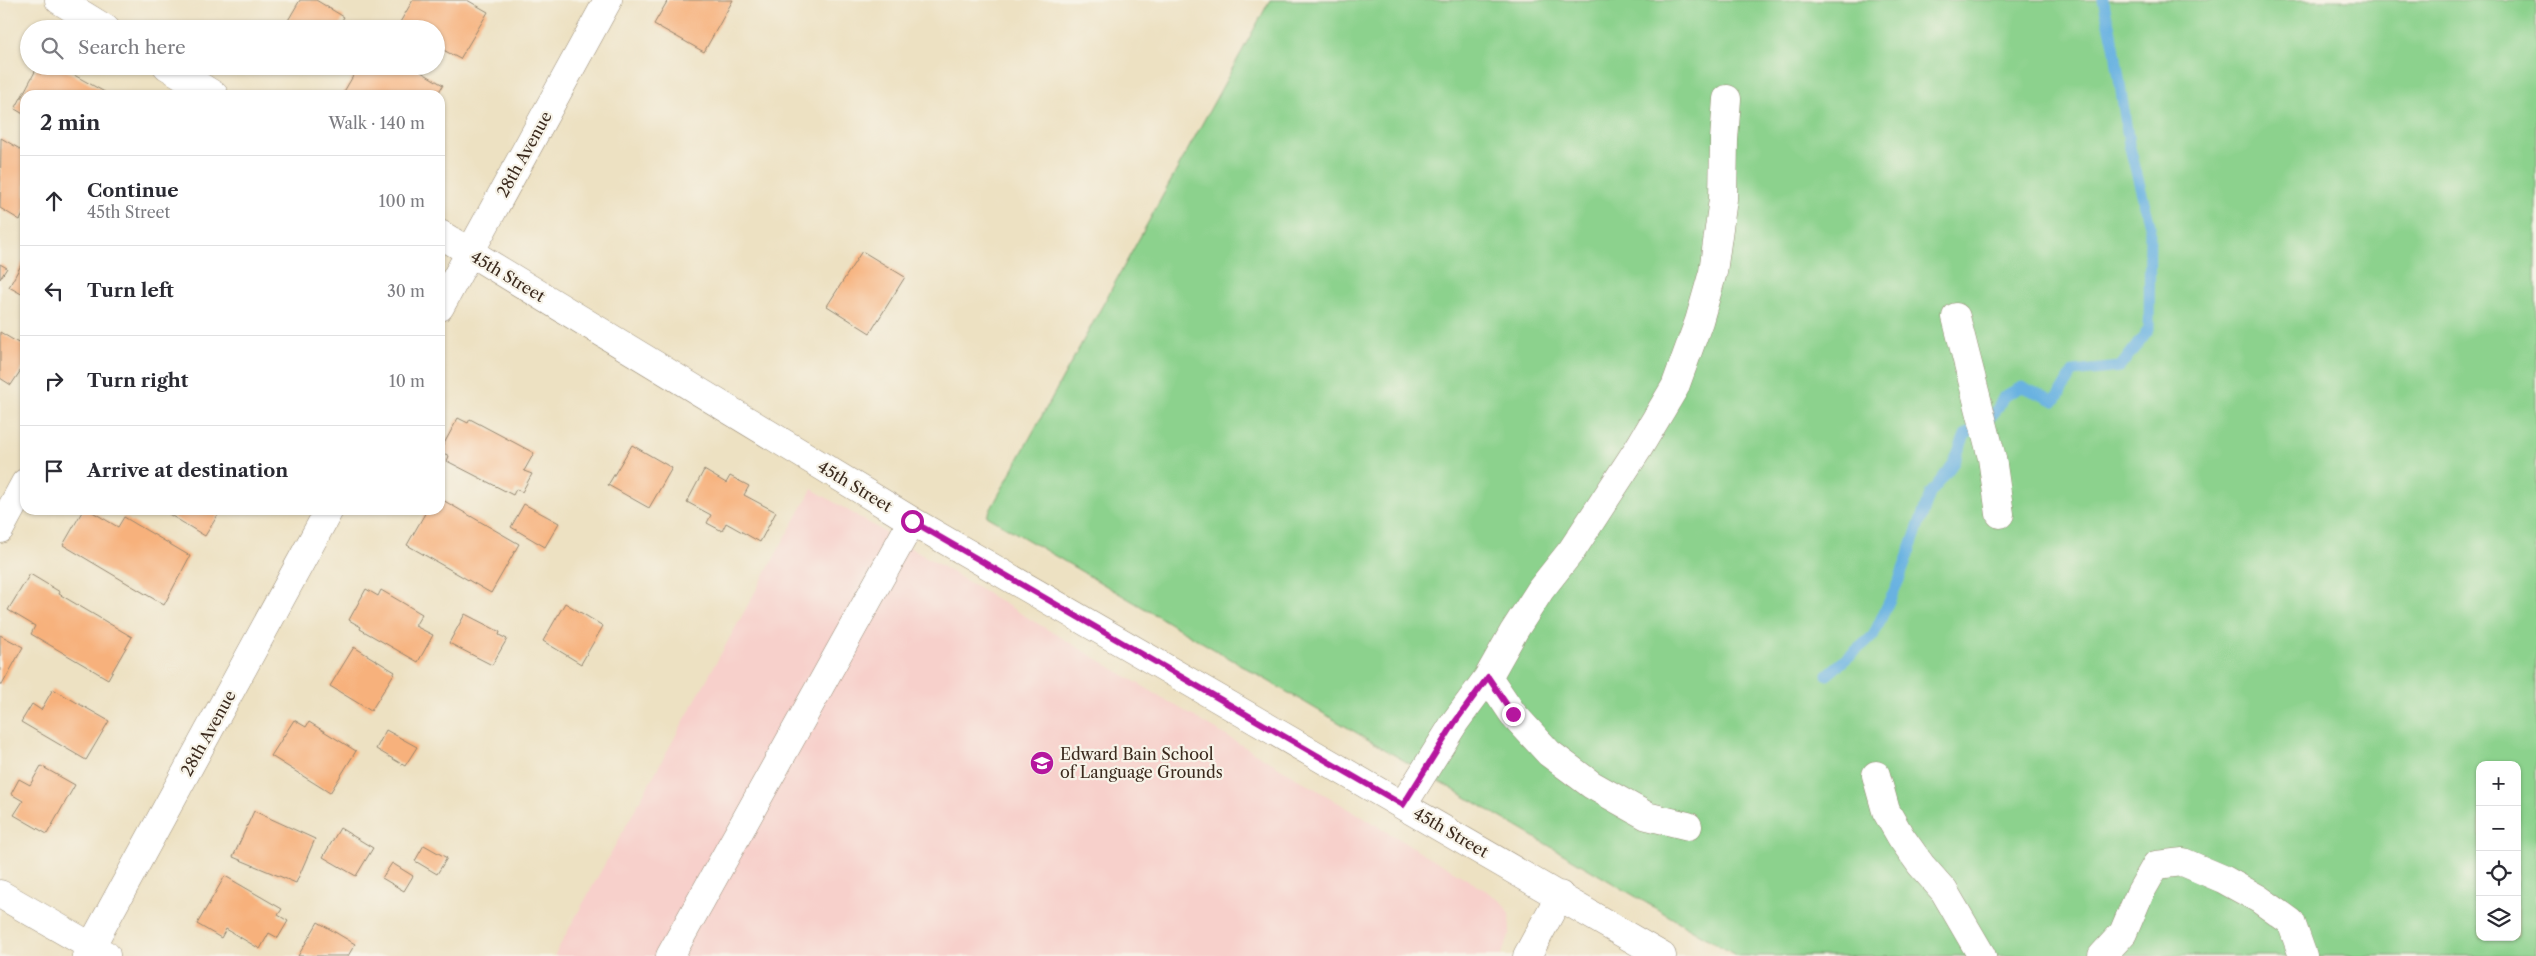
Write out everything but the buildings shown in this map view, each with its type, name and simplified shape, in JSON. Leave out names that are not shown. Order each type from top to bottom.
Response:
[{"type":"street","points":[[60,0],[92,20]]},
{"type":"street","name":"28th Avenue","points":[[445,298],[608,0]]},
{"type":"street","points":[[182,75],[206,90]]},
{"type":"street","points":[[1403,805],[1455,722],[1488,677],[1541,589],[1577,542],[1638,449],[1675,387],[1699,320],[1713,272],[1723,199],[1724,140],[1728,99]]},
{"type":"street","name":"45th Street","points":[[445,237],[912,521],[1662,956]]},
{"type":"street","points":[[1956,318],[1992,458],[2000,514]]},
{"type":"street","points":[[0,529],[20,492]]},
{"type":"street","name":"28th Avenue","points":[[95,953],[326,515]]},
{"type":"street","points":[[670,956],[912,521]]},
{"type":"street","points":[[1488,677],[1513,714],[1549,753],[1592,786],[1647,816],[1688,826]]},
{"type":"street","points":[[1876,775],[1886,811],[1897,831],[1921,865],[1944,891],[1982,956]]},
{"type":"street","points":[[2102,956],[2123,932],[2156,865],[2183,862],[2230,883],[2259,899],[2291,922],[2303,956]]},
{"type":"street","points":[[0,894],[95,953]]},
{"type":"street","points":[[1527,956],[1560,896]]},
{"type":"shaded area","points":[[812,489],[1485,890],[1503,903],[1509,914],[1510,933],[1501,956],[554,956]]},
{"type":"green space","points":[[1270,0],[2536,0],[2536,956],[1737,956],[987,516]]},
{"type":"waterway","points":[[1827,675],[1873,636],[1899,580],[1930,494],[1953,464],[1965,435],[1995,413],[2004,396],[2022,387],[2055,401],[2073,372],[2120,367],[2149,329],[2150,225],[2129,144],[2114,45],[2103,0]]},
{"type":"place","name":"Edward Bain School of Language Grounds","points":[[1042,763]]},
{"type":"route","points":[[912,521],[1403,805],[1455,722],[1488,677],[1513,714]]}]
